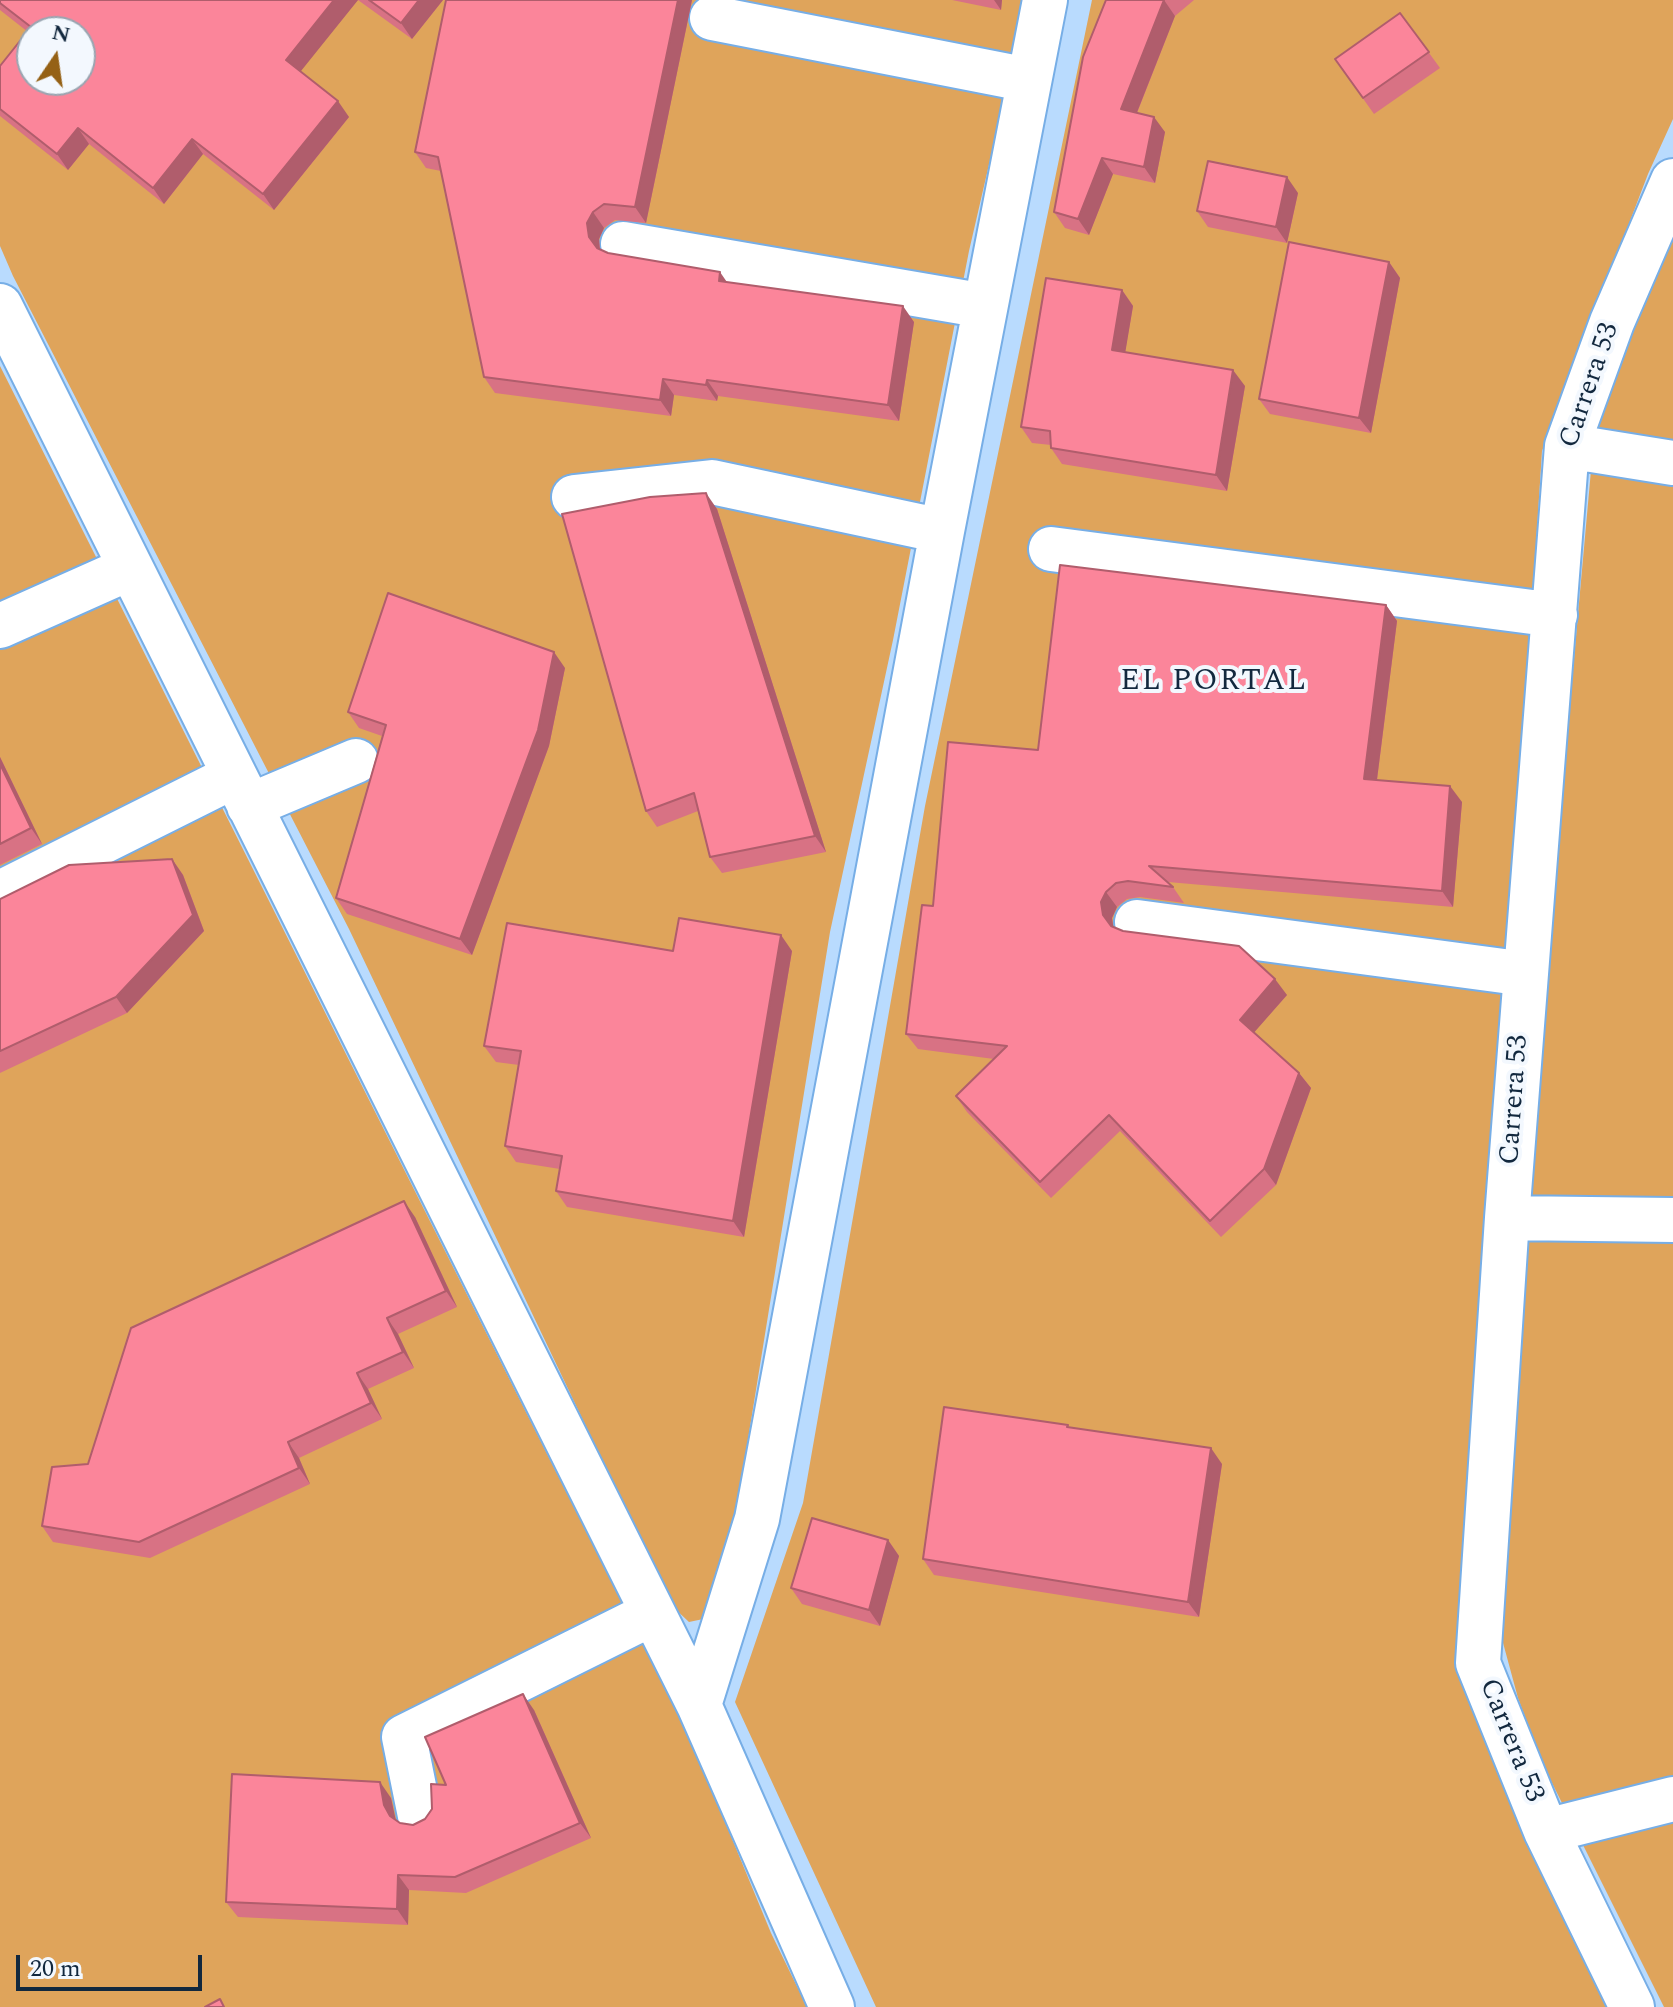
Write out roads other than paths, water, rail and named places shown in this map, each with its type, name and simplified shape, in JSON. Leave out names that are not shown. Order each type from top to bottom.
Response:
[{"type":"street","points":[[699,1705],[757,1519],[1045,0]]},
{"type":"street","points":[[712,18],[1029,80]]},
{"type":"street","name":"Carrera 53","points":[[1632,2007],[1546,1831],[1478,1663],[1507,1218],[1567,446],[1612,322],[1673,181]]},
{"type":"street","points":[[623,244],[985,306]]},
{"type":"street","points":[[0,306],[699,1705],[832,2007]]},
{"type":"street","points":[[1567,446],[1673,463]]},
{"type":"street","points":[[574,497],[712,482],[942,531]]},
{"type":"street","points":[[1051,549],[1555,615]]},
{"type":"street","points":[[0,626],[130,568]]},
{"type":"street","points":[[0,893],[241,791],[356,761]]},
{"type":"street","points":[[1137,922],[1526,974]]},
{"type":"street","points":[[1507,1218],[1673,1220]]},
{"type":"street","points":[[420,1816],[404,1737],[653,1613]]},
{"type":"street","points":[[1546,1831],[1673,1799]]},
{"type":"district","name":"EL PORTAL","points":[[1214,683]]}]
